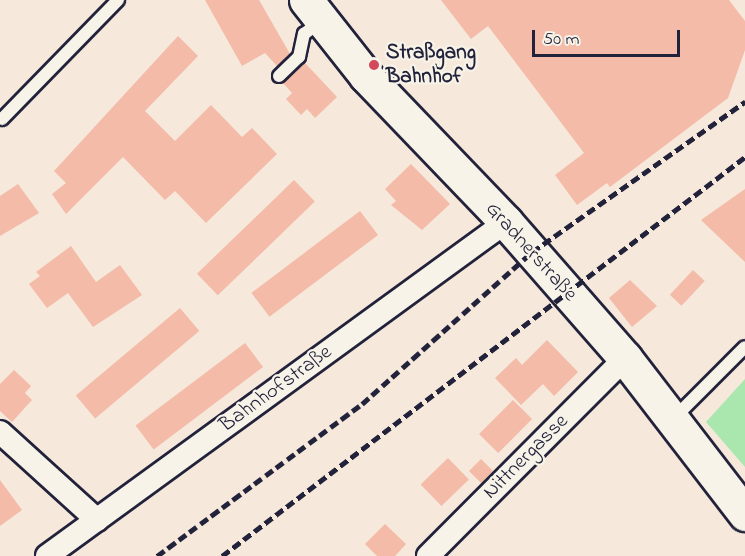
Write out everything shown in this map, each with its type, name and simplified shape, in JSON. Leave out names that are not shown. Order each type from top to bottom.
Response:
[{"type":"main road","name":"Gradnerstraße","points":[[314,11],[506,222],[625,358],[745,514]]},
{"type":"street","name":"Bahnhofstraße","points":[[47,556],[506,222]]},
{"type":"street","name":"Nittnergasse","points":[[428,556],[625,358]]},
{"type":"street","points":[[0,432],[97,520]]},
{"type":"lane","points":[[2,119],[118,0]]},
{"type":"lane","points":[[279,76],[299,57],[304,34],[314,11]]},
{"type":"lane","points":[[674,419],[745,347]]},
{"type":"green space","points":[[745,379],[745,467],[706,422]]},
{"type":"building","points":[[205,0],[259,0],[290,54],[277,66],[265,53],[242,66]]},
{"type":"building","points":[[441,0],[729,0],[745,21],[745,50],[728,98],[610,187],[607,183],[577,205],[555,175],[584,153],[488,26],[471,39]]},
{"type":"building","points":[[178,36],[198,56],[145,111],[175,141],[211,105],[242,137],[252,128],[277,154],[206,223],[175,191],[165,200],[123,157],[66,214],[52,194],[66,183],[54,171]]},
{"type":"building","points":[[305,63],[337,97],[315,118],[307,109],[301,115],[286,99],[292,93],[283,83]]},
{"type":"building","points":[[411,164],[450,204],[422,230],[391,205],[396,201],[385,189]]},
{"type":"building","points":[[294,180],[315,202],[218,295],[197,274]]},
{"type":"building","points":[[18,184],[39,213],[0,236],[0,196]]},
{"type":"building","points":[[745,189],[745,262],[701,220]]},
{"type":"building","points":[[360,211],[378,235],[269,317],[251,293]]},
{"type":"building","points":[[71,246],[96,282],[120,265],[142,295],[93,327],[68,293],[47,308],[29,284],[40,276],[36,272]]},
{"type":"building","points":[[693,270],[705,281],[682,306],[670,295]]},
{"type":"building","points":[[630,280],[657,306],[632,327],[609,298]]},
{"type":"building","points":[[180,308],[199,331],[95,418],[76,395]]},
{"type":"building","points":[[547,340],[578,372],[554,396],[543,384],[521,405],[495,378],[516,358],[522,365]]},
{"type":"building","points":[[245,343],[263,367],[154,449],[136,425]]},
{"type":"building","points":[[14,370],[31,386],[25,393],[32,400],[12,422],[0,411],[0,384]]},
{"type":"building","points":[[513,400],[532,419],[498,453],[479,434]]},
{"type":"building","points":[[448,458],[469,480],[442,506],[421,484]]},
{"type":"building","points":[[481,459],[493,471],[481,483],[469,471]]},
{"type":"building","points":[[0,480],[22,510],[0,526]]},
{"type":"building","points":[[385,524],[406,544],[395,556],[377,556],[365,544]]},
{"type":"railway","points":[[157,556],[362,404],[532,252],[745,102]]},
{"type":"railway","points":[[222,556],[745,157]]},
{"type":"place","name":"Straßgang Bahnhof","points":[[374,65]]}]
